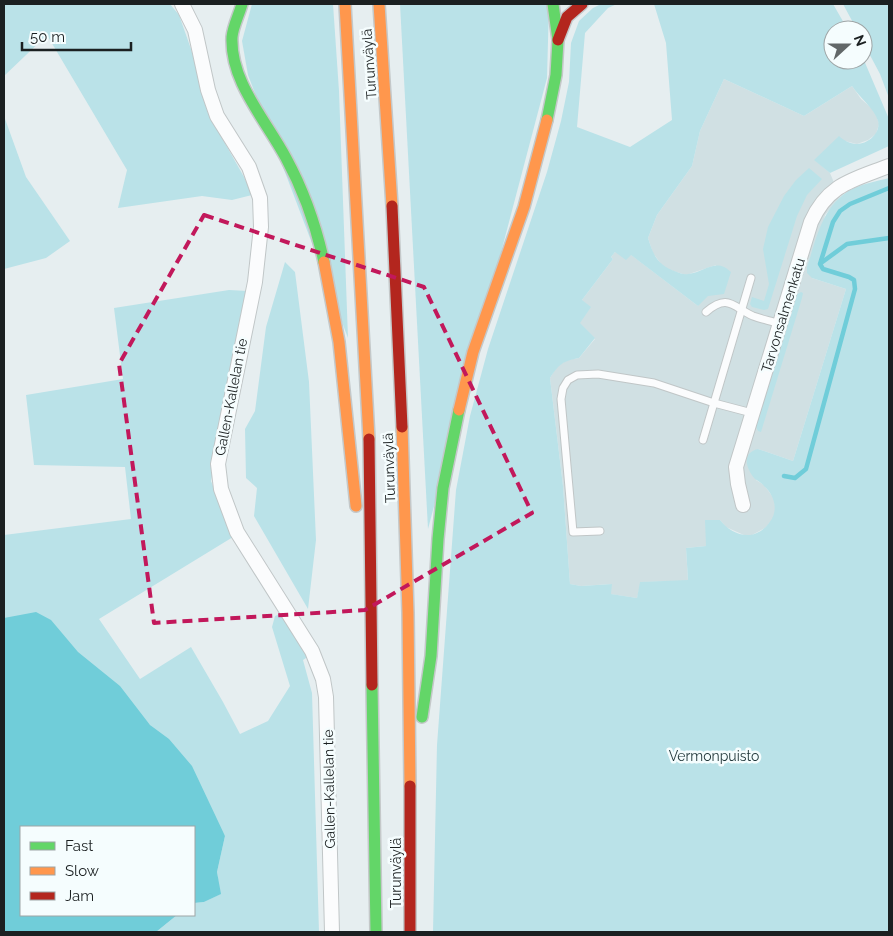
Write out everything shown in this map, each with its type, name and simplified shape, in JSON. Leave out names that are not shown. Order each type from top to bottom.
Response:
[{"type":"highway","points":[[242,4],[232,37],[233,56],[238,73],[285,155],[306,201],[322,252],[344,389],[353,487],[373,599]]},
{"type":"highway","name":"Turunväylä","points":[[344,4],[370,448],[376,932]]},
{"type":"highway","name":"Turunväylä","points":[[379,4],[387,98],[404,460],[411,787],[410,932]]},
{"type":"highway","points":[[411,787],[431,656],[438,539],[443,488],[451,443],[473,352],[524,207],[550,108],[556,74],[558,40],[553,4]]},
{"type":"highway","points":[[558,40],[567,18],[582,4]]},
{"type":"street","name":"Gallen-Kallelan tie","points":[[182,4],[195,30],[208,90],[217,116],[249,168],[260,198],[261,227],[255,282],[218,464],[221,489],[238,532],[312,651],[323,679],[326,697],[332,932]]},
{"type":"street","name":"Tarvonsalmenkatu","points":[[743,505],[736,468],[811,222],[824,199],[835,189],[889,166]]},
{"type":"lane","points":[[703,440],[751,278]]},
{"type":"lane","points":[[706,312],[718,304],[727,302],[735,304],[752,315],[780,324]]},
{"type":"lane","points":[[600,531],[572,532],[561,399],[563,388],[568,380],[577,375],[598,374],[654,382],[714,403],[752,413]]},
{"type":"highlighted area","points":[[204,215],[424,287],[532,513],[365,610],[154,623],[119,364]]},
{"type":"shaded area","points":[[724,79],[804,116],[852,86],[861,99],[875,111],[879,124],[876,134],[868,140],[857,144],[845,141],[815,160],[830,173],[840,197],[825,215],[812,278],[846,289],[793,461],[758,449],[756,480],[764,485],[775,500],[773,519],[765,528],[752,535],[744,535],[726,527],[720,520],[706,546],[686,548],[688,581],[641,582],[637,598],[610,594],[611,584],[581,586],[570,584],[563,486],[550,378],[557,366],[567,360],[579,358],[595,339],[579,323],[583,317],[582,300],[613,259],[611,257],[615,252],[630,254],[698,306],[716,265],[686,275],[664,268],[653,253],[648,238],[657,215],[692,166],[700,131]]},
{"type":"green space","points":[[4,4],[170,4],[179,15],[191,49],[208,113],[252,195],[232,200],[202,196],[118,208],[127,170],[47,35],[4,76]]},
{"type":"green space","points":[[252,4],[333,4],[339,91],[348,338],[248,75],[242,41]]},
{"type":"green space","points":[[400,4],[549,4],[547,78],[428,529]]},
{"type":"green space","name":"Vermonpuisto","points":[[601,4],[617,4],[608,8],[585,33],[577,127],[630,147],[672,120],[666,43],[654,4],[833,4],[842,20],[823,20],[823,70],[868,70],[889,119],[889,146],[830,173],[814,160],[839,136],[849,143],[861,144],[873,137],[878,130],[876,116],[852,86],[804,116],[724,79],[700,131],[692,166],[657,215],[648,238],[657,259],[665,266],[677,272],[688,274],[715,266],[726,268],[731,272],[724,294],[708,296],[698,306],[631,255],[626,260],[615,252],[611,257],[613,259],[582,300],[591,307],[580,323],[595,338],[579,358],[562,364],[550,378],[563,486],[570,584],[581,586],[612,584],[611,594],[637,598],[640,582],[688,580],[686,548],[706,546],[705,520],[720,520],[733,531],[750,535],[763,530],[774,514],[775,509],[771,494],[749,471],[747,458],[749,454],[758,449],[793,461],[846,289],[812,278],[807,273],[807,267],[818,234],[827,213],[842,196],[856,187],[889,178],[889,932],[433,932],[437,745],[456,490],[470,416],[488,349],[547,172],[561,121],[569,82],[571,43],[579,21],[593,8]]},
{"type":"green space","points":[[843,4],[889,4],[889,98],[873,61],[873,20],[852,20]]},
{"type":"green space","points":[[4,116],[26,177],[70,241],[46,258],[4,269]]},
{"type":"green space","points":[[809,168],[822,179],[807,195],[797,216],[768,309],[752,307],[750,304],[752,297],[764,301],[769,284],[763,249],[768,227],[784,196],[796,180]]},
{"type":"green space","points":[[285,262],[295,272],[309,382],[316,540],[308,609],[254,516],[257,488],[246,478],[245,429],[255,411],[266,327]]},
{"type":"green space","points":[[229,290],[248,291],[211,481],[233,537],[99,619],[140,679],[191,647],[240,734],[268,721],[290,686],[272,627],[275,616],[282,613],[309,656],[303,660],[312,693],[319,932],[156,932],[176,916],[195,916],[195,903],[204,902],[220,894],[217,872],[225,836],[150,725],[4,686],[4,535],[131,519],[125,467],[34,465],[26,395],[123,379],[114,308]]},
{"type":"green space","points":[[801,292],[803,293],[802,298],[761,432],[756,427],[757,421],[796,295]]},
{"type":"water","points":[[36,612],[51,620],[78,652],[120,686],[150,725],[169,739],[192,766],[225,836],[217,872],[221,894],[204,902],[195,903],[195,826],[20,826],[20,916],[176,916],[156,932],[4,932],[4,618]]},
{"type":"waterway","points":[[784,476],[795,478],[806,469],[855,289],[854,280],[823,269],[820,264],[833,222],[840,211],[850,204],[889,188]]},
{"type":"waterway","points":[[821,263],[847,244],[889,238]]},
{"type":"traffic: fast","points":[[242,4],[232,37],[233,54],[237,70],[251,100],[286,158],[304,196],[324,262]]},
{"type":"traffic: fast","points":[[547,120],[556,75],[558,40],[553,4]]},
{"type":"traffic: fast","points":[[422,717],[431,656],[443,488],[459,410]]},
{"type":"traffic: fast","points":[[372,685],[376,932]]},
{"type":"traffic: slow","points":[[345,4],[369,439]]},
{"type":"traffic: slow","points":[[379,4],[392,206]]},
{"type":"traffic: slow","points":[[459,410],[473,352],[524,207],[547,120]]},
{"type":"traffic: slow","points":[[324,262],[339,342],[356,506]]},
{"type":"traffic: slow","points":[[402,427],[408,613],[410,786]]},
{"type":"traffic: jam","points":[[558,40],[567,17],[582,4]]},
{"type":"traffic: jam","points":[[392,206],[402,427]]},
{"type":"traffic: jam","points":[[369,439],[372,685]]},
{"type":"traffic: jam","points":[[410,786],[410,932]]}]
